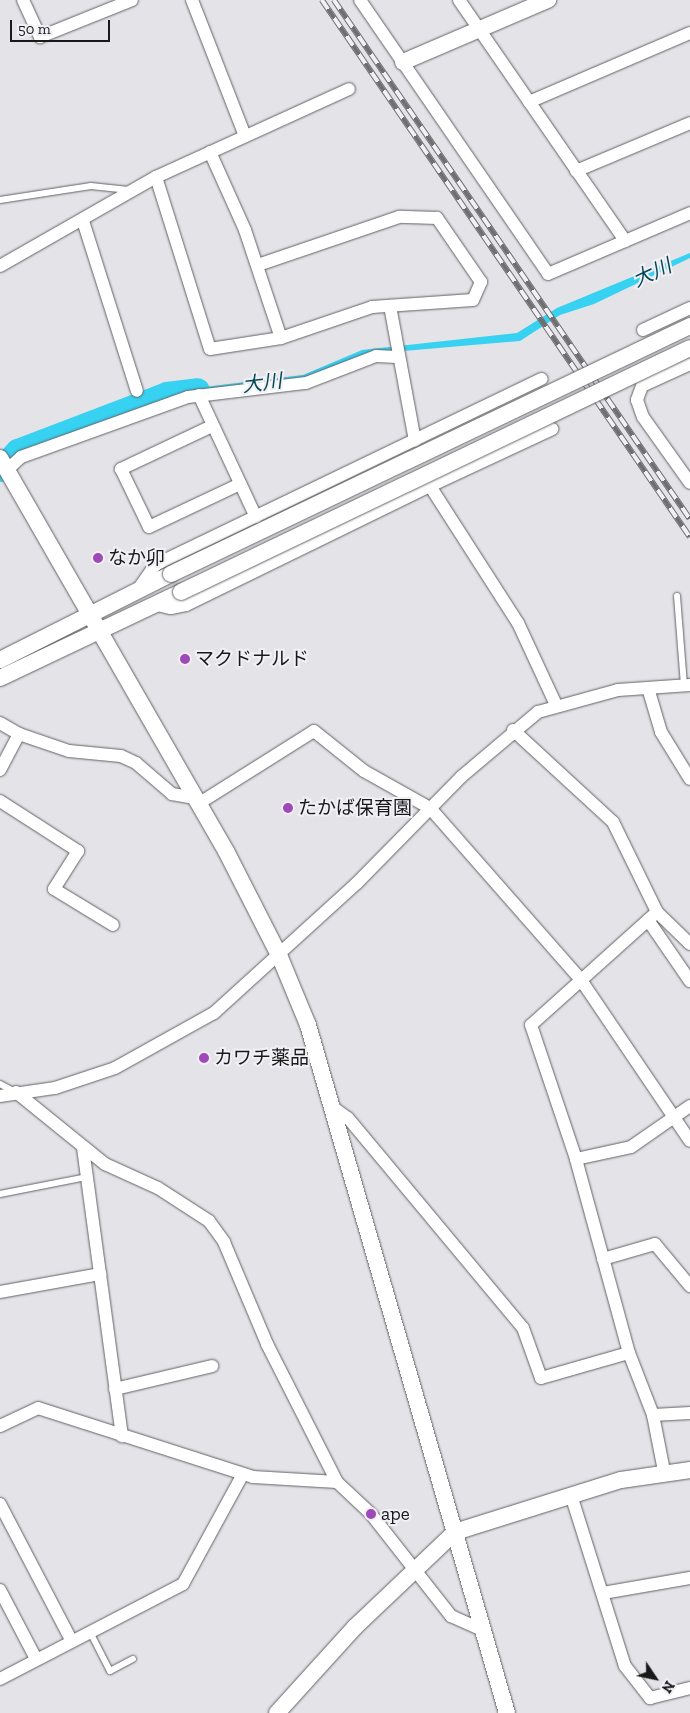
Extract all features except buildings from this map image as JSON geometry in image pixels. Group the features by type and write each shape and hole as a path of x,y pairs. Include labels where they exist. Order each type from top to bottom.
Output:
{"street":[{"path":"23,0 40,38 132,0"},
{"path":"192,0 245,136"},
{"path":"360,0 548,274 690,213"},
{"path":"459,0 625,241"},
{"path":"403,62 548,0"},
{"path":"529,102 690,33"},
{"path":"0,266 83,221 156,177 349,89"},
{"path":"576,171 690,123"},
{"path":"210,152 258,265 281,338"},
{"path":"156,177 210,350 281,338 372,307 473,300 481,282 437,218 399,217 258,265"},
{"path":"83,221 137,391"},
{"path":"390,306 396,352 415,441"},
{"path":"643,330 690,308"},
{"path":"0,660 171,574 690,326"},
{"path":"0,678 690,348"},
{"path":"396,352 376,356 299,384 199,395 21,457 2,469 90,615 197,801 279,955 308,1025 334,1108 507,1713"},
{"path":"690,364 642,386 637,400 642,417 690,483"},
{"path":"137,591 155,566 542,379"},
{"path":"199,395 256,517"},
{"path":"212,426 121,469 149,527 240,484"},
{"path":"153,604 171,608 186,605 430,486 552,429"},
{"path":"430,486 518,623 556,705"},
{"path":"0,1096 16,1092 54,1088 115,1068 214,1013 279,955 513,730 556,705 648,688 687,685"},
{"path":"648,688 661,732 690,779"},
{"path":"0,723 20,734 69,751 121,756 136,763 172,794 197,801 314,731 364,771 430,808 581,980 690,1141"},
{"path":"513,730 613,822 653,916 690,981"},
{"path":"0,770 20,734"},
{"path":"0,801 78,851 54,889 113,925"},
{"path":"653,916 690,944"},
{"path":"653,916 531,1025 576,1159 629,1354 653,1415 664,1472"},
{"path":"16,1092 83,1148 209,1221 224,1242 267,1344 337,1482 371,1514 413,1571 451,1616 483,1630"},
{"path":"576,1159 631,1147 690,1106"},
{"path":"334,1108 348,1118 523,1328 541,1378 629,1354"},
{"path":"83,1148 122,1436"},
{"path":"603,1259 655,1244 690,1286"},
{"path":"0,1292 100,1274"},
{"path":"115,1389 212,1366"},
{"path":"0,1426 38,1408 243,1474 337,1482"},
{"path":"653,1415 690,1413"},
{"path":"277,1713 413,1571 456,1532 571,1495 664,1472 690,1470"},
{"path":"0,1679 71,1640 183,1584 243,1474"},
{"path":"571,1495 625,1666 650,1698 690,1688"},
{"path":"0,1504 71,1640"},
{"path":"603,1593 690,1578"},
{"path":"0,1590 36,1659"}],"lane":[{"path":"0,200 91,186 133,190"},
{"path":"677,596 687,685"},
{"path":"0,1084 16,1092"},
{"path":"0,1194 87,1177"},
{"path":"89,1631 110,1671 133,1659"}],"water":[{"path":"690,253 690,258 594,304 560,315 520,341 369,354 305,379 166,397 165,392 303,375 362,350 517,333 557,308"}],"waterway":[{"name":"大川","path":"0,470 18,451 167,394 198,390"}],"railway":[{"path":"322,0 690,537"},
{"path":"334,0 690,519"}],"place":[{"name":"なか卯","path":"98,558"},
{"name":"マクドナルド","path":"185,659"},
{"name":"たかば保育園","path":"288,808"},
{"name":"カワチ薬品","path":"204,1058"},
{"name":"ape","path":"371,1514"}]}
